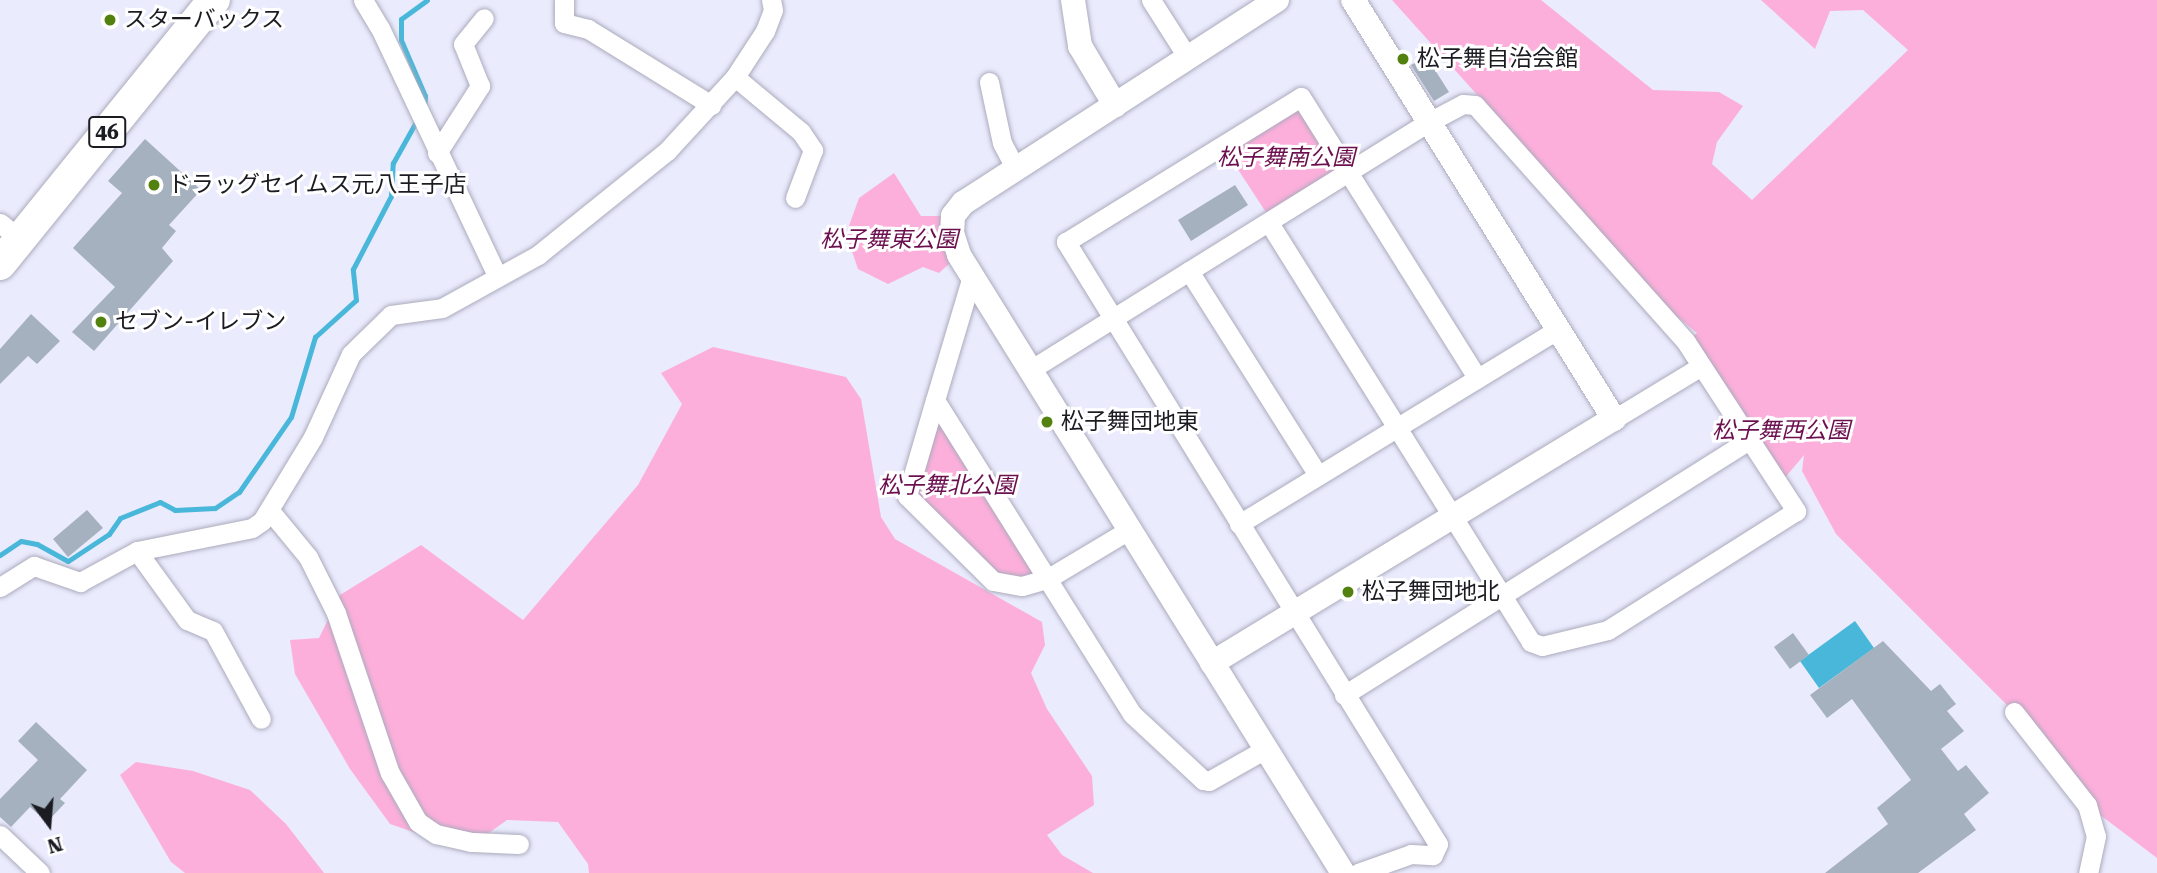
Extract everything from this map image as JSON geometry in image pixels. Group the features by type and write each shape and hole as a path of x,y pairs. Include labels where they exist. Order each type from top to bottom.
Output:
{"main road":[{"name":"46","path":"0,264 10,231 214,0"}],"street":[{"path":"363,0 497,276"},
{"path":"564,0 564,23 588,29 711,105"},
{"path":"0,587 34,566 80,582 137,551 252,528 271,512 313,438 351,354 391,316 442,308 538,255 667,151 735,77 765,31 773,10 771,0"},
{"path":"1073,0 1080,46 1115,104"},
{"path":"1151,0 1188,58"},
{"path":"1278,0 963,203 953,216 956,244 972,276 1343,873"},
{"path":"1353,0 1615,419"},
{"path":"437,153 480,86 463,44 484,18"},
{"path":"735,77 801,132 813,150 794,198"},
{"path":"989,82 1002,143 1016,169"},
{"path":"1358,873 1411,854 1433,855 1438,844 1066,242 1301,97 1477,378"},
{"path":"1030,370 1429,122 1463,104 1475,106 1686,342 1796,511 1608,630 1542,646 1531,642 1269,222"},
{"path":"1189,271 1318,475"},
{"path":"972,276 907,496 993,581 1022,586 1047,579 1129,530"},
{"path":"1239,524 1558,329"},
{"path":"1212,663 1701,366"},
{"path":"935,400 1132,714 1203,780 1209,781 1266,748"},
{"path":"1344,695 1751,439"},
{"path":"271,512 308,558 336,613 390,773 418,822 436,834 471,842 519,844"},
{"path":"137,551 187,620 213,631 261,719"},
{"path":"2014,712 2087,805 2096,836 2088,873"},
{"path":"0,835 40,873"}],"green space":[{"name":"松子舞西公園","path":"1392,0 1541,0 1653,90 1719,92 1743,106 1717,142 1712,164 1752,200 1908,50 1863,10 1830,11 1815,49 1761,0 2157,0 2157,858 2087,805 2014,712 1836,534 1802,471 1804,455 1779,485 1686,342 1697,333 1673,313"},
{"name":"松子舞南公園","path":"1301,97 1350,172 1271,220 1222,145"},
{"name":"松子舞東公園","path":"894,173 921,216 953,216 959,255 939,273 923,267 888,284 858,269 846,234 859,198"},
{"path":"713,347 846,377 861,399 881,517 895,539 1042,622 1045,645 1031,673 1047,709 1092,776 1094,805 1047,835 1062,855 1093,873 589,873 588,864 558,822 507,820 486,835 454,846 390,824 350,769 295,674 290,640 319,638 340,595 421,545 523,620 638,485 682,404 661,373"},
{"name":"松子舞北公園","path":"935,400 1047,579 993,581 907,496"},
{"path":"136,762 193,771 250,790 286,824 324,873 185,873 171,862 120,775"}],"water":[{"path":"1855,621 1874,648 1819,688 1800,661"}],"building":[{"path":"1426,56 1449,92 1434,101 1411,65"},
{"path":"145,139 201,190 169,225 176,231 162,248 173,261 94,351 72,332 115,287 73,248 122,193 108,181"},
{"path":"1235,185 1248,205 1191,241 1178,220"},
{"path":"31,314 60,341 37,364 28,356 0,384 0,349"},
{"path":"87,510 103,528 68,557 53,539"},
{"path":"1793,633 1809,655 1790,669 1774,647"},
{"path":"1883,641 1931,691 1940,684 1956,704 1947,711 1964,731 1941,749 1958,771 1966,765 1989,793 1964,814 1976,830 1918,873 1825,873 1888,824 1877,808 1911,780 1852,699 1827,718 1810,695"},
{"path":"36,722 87,770 60,799 65,803 47,822 30,807 11,827 0,817 0,799 38,760 18,741"}],"waterway":[{"path":"424,111 425,96 401,40 401,19 427,0"},
{"path":"0,555 21,541 37,544 68,561 109,534 120,518 160,502 175,510 215,508 239,492 291,417 315,337 356,300 353,269 391,196 393,163 418,118"}],"place":[{"name":"スターバックス","path":"110,20"},
{"name":"松子舞自治会館","path":"1403,59"},
{"name":"ドラッグセイムス元八王子店","path":"154,185"},
{"name":"セブン-イレブン","path":"101,322"},
{"name":"松子舞団地東","path":"1047,422"},
{"name":"松子舞団地北","path":"1348,592"}]}
